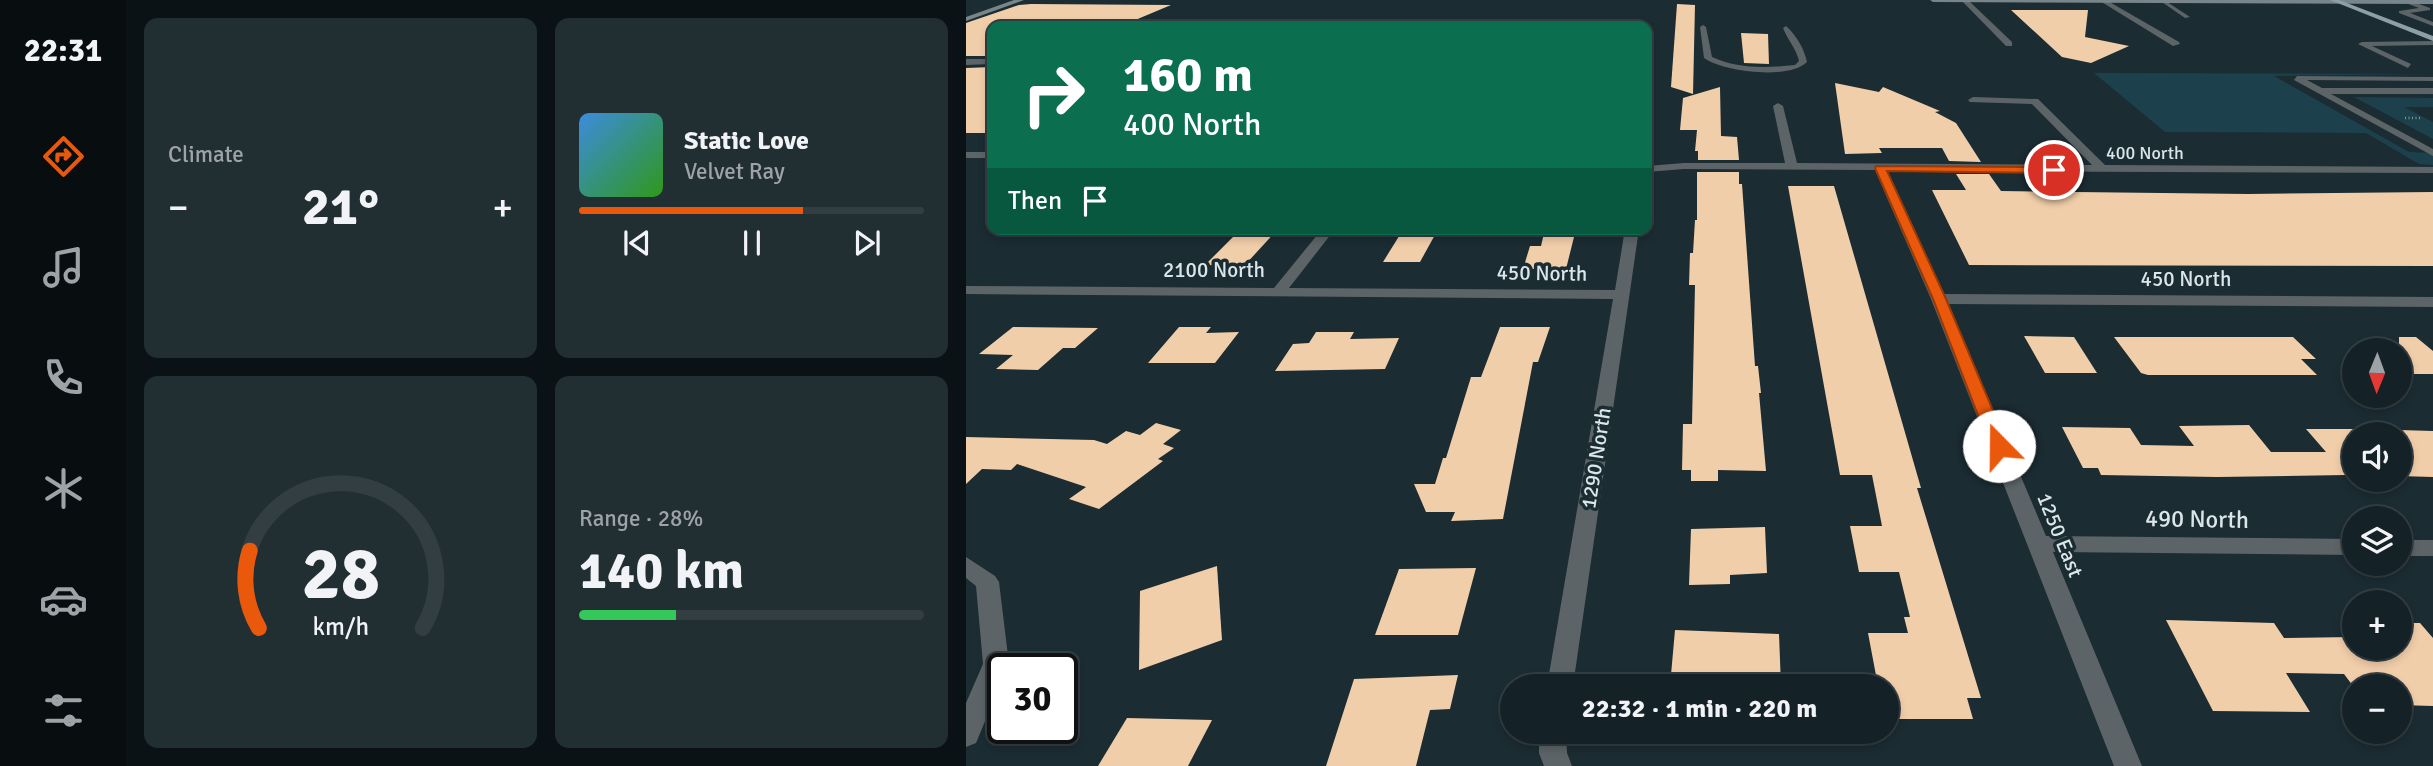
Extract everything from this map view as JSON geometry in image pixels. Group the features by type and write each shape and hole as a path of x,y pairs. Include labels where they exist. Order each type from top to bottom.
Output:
{"main road":[{"path":"2335,1 2433,41"}],"street":[{"path":"966,19 1021,0"},
{"path":"1933,0 2433,2"},
{"path":"1964,0 2009,44"},
{"path":"2102,0 2176,44"},
{"path":"966,62 987,62"},
{"path":"1973,100 2035,101 2104,170"},
{"path":"1779,106 1792,167"},
{"path":"966,155 987,155"},
{"name":"400 North","path":"1652,169 1684,166 2433,170"},
{"name":"1250 East","path":"1880,168 1940,299 2128,766"},
{"path":"1279,291 1324,235"},
{"name":"1290 North","path":"1562,674 1631,235"},
{"name":"2100 North","path":"966,290 1462,293"},
{"name":"450 North","path":"1462,293 1622,295"},
{"name":"450 North","path":"1940,299 2433,302"},
{"name":"490 North","path":"2039,544 2342,547"},
{"path":"2412,548 2433,548"},
{"path":"966,566 987,582 996,664 966,734"},
{"path":"1553,744 1558,766"}],"lane":[{"path":"2161,1 2187,17"},
{"path":"2408,2 2428,9 2401,12 2433,24"},
{"path":"1703,27 1709,58 1718,64 1732,67 1797,67 1803,62 1800,47 1792,41 1786,28"},
{"path":"2416,32 2433,32"},
{"path":"2408,66 2362,44 2433,41"},
{"path":"2430,150 2297,78 2433,79"},
{"path":"2320,91 2433,91"}],"shaded area":[{"path":"2094,73 2433,74 2274,76 2409,152 2433,153 2433,165 2419,164 2366,133 2165,132"},
{"path":"2354,97 2433,98 2433,107 2404,107 2433,122 2433,139"}],"building":[{"path":"1677,4 1695,5 1693,94 1671,87"},
{"path":"1019,5 1171,5 1133,21 987,21 987,56 966,56 966,23"},
{"path":"2011,10 2088,10 2085,37 2129,46 2091,63 2062,57"},
{"path":"1741,33 1768,34 1769,64 1744,63"},
{"path":"987,67 987,133 966,133 966,68"},
{"path":"1835,83 1879,92 1883,87 1940,111 1935,112 1956,123 1981,162 1949,161 1942,148 1879,148 1882,153 1845,154"},
{"path":"1720,87 1721,136 1737,137 1739,160 1698,160 1698,151 1695,151 1697,130 1680,130 1683,98"},
{"path":"1697,172 1739,172 1755,366 1758,366 1761,393 1766,471 1718,470 1718,481 1691,481 1691,470 1682,470 1683,424 1692,424 1695,285 1689,285 1690,253 1693,253 1697,220"},
{"path":"1956,174 1989,174 2001,191 2248,194 2433,192 2433,266 1969,265 1932,190 1966,190"},
{"path":"1788,186 1834,186 1921,488 1917,488 1981,698 1967,698 1973,719 1899,719 1899,674 1876,674 1868,633 1908,633 1904,617 1910,617 1899,572 1859,572 1850,526 1882,526 1872,475 1840,475"},
{"path":"1235,235 1272,235 1244,266 1205,265"},
{"path":"1400,235 1435,235 1420,262 1383,262"},
{"path":"1544,235 1574,235 1566,269 1523,269 1530,246 1541,246"},
{"path":"1013,327 1098,328 1075,348 1063,348 1038,370 996,369 1013,355 979,354"},
{"path":"1179,327 1211,327 1206,333 1239,332 1215,363 1148,363"},
{"path":"1500,327 1550,327 1538,362 1533,362 1503,519 1451,521 1455,512 1426,512 1414,484 1435,484 1443,458 1446,458 1471,377 1481,377"},
{"path":"1316,332 1354,332 1350,339 1399,338 1385,369 1275,371 1293,344 1309,343"},
{"path":"2024,336 2074,337 2097,373 2045,373"},
{"path":"2114,337 2293,337 2316,359 2301,359 2317,375 2148,375 2141,373"},
{"path":"2416,337 2433,351 2433,374 2412,374 2412,338 2399,338"},
{"path":"1156,423 1181,430 1163,444 1174,448 1158,459 1163,461 1099,509 1069,499 1086,487 1017,464 1011,470 982,469 966,484 966,437 1094,440 1107,444 1126,431 1140,435"},
{"path":"2249,425 2271,452 2326,452 2306,429 2342,429 2342,475 2101,475 2098,468 2083,468 2062,427 2130,428 2141,445 2194,446 2179,426"},
{"path":"2412,430 2433,431 2433,477 2412,476"},
{"path":"1765,527 1767,573 1730,575 1730,584 1689,585 1691,529"},
{"path":"1217,566 1222,640 1139,670 1140,591"},
{"path":"1476,568 1458,635 1375,635 1399,569"},
{"path":"2166,620 2274,623 2284,638 2342,637 2342,660 2412,660 2412,623 2420,623 2433,638 2433,706 2412,705 2412,674 2286,673 2310,712 2213,711"},
{"path":"1675,630 1779,634 1781,674 1671,674"},
{"path":"1458,675 1450,709 1430,710 1416,766 1326,766 1354,679"},
{"path":"1127,718 1212,720 1188,766 1098,766"}],"route":[{"path":"1999,446 1940,299 1880,168 2054,170"}]}
